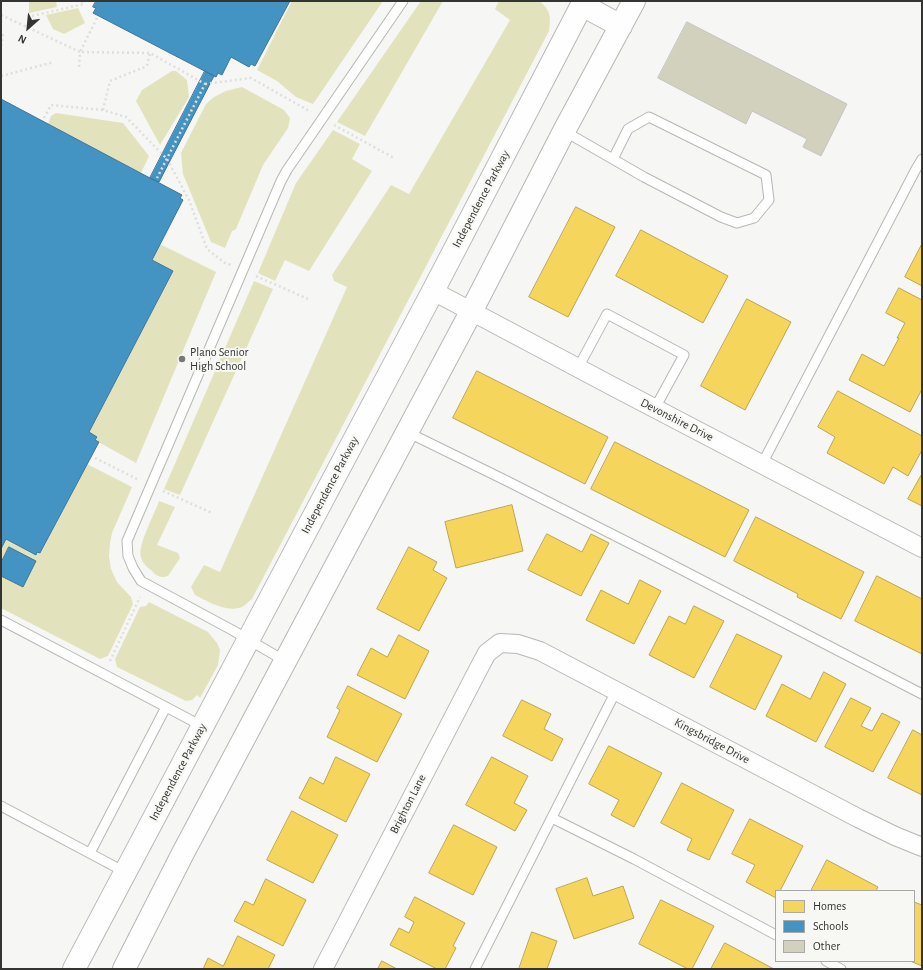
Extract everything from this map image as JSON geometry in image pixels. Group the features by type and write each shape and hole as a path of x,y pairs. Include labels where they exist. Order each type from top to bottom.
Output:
{"main road":[{"path":"124,969 183,853 471,312 564,131 634,1"},
{"path":"580,2 621,26"},
{"name":"Independence Parkway","path":"74,969 433,291 580,2"}],"street":[{"name":"Devonshire Drive","path":"433,291 922,548"},
{"name":"Kingsbridge Drive","path":"500,643 518,644 540,651 858,818 922,847"},
{"name":"Brighton Lane","path":"322,969 487,653 500,643"}],"lane":[{"path":"285,661 248,639 141,581 128,556 127,541 281,181 402,1"},
{"path":"564,131 613,159 651,180 721,217 737,223 754,218 769,200 766,175 649,117 628,129 613,159"},
{"path":"762,464 922,159"},
{"path":"578,368 607,314 684,355 655,408"},
{"path":"407,432 657,557 922,694"},
{"path":"1,620 202,726"},
{"path":"475,969 616,691"},
{"path":"90,853 166,707"},
{"path":"1,806 126,872"},
{"path":"552,818 634,859 775,934"},
{"path":"828,962 841,969"}],"path":[{"path":"32,16 84,4 82,1"},
{"path":"1,15 80,52 150,53 204,84 251,78 394,158"},
{"path":"79,69 80,52 97,18"},
{"path":"1,46 3,34"},
{"path":"103,110 110,81 147,66 150,53"},
{"path":"1,76 54,62"},
{"path":"157,178 204,84"},
{"path":"44,118 51,105 103,110 126,117 167,159 189,200 207,249 225,263 308,299"},
{"path":"103,674 147,584"}],"green space":[{"path":"29,1 56,1 57,7 29,13"},
{"path":"292,1 383,1 313,104 296,97 277,81 257,70"},
{"path":"421,1 443,1 365,136 337,122"},
{"path":"499,1 539,1 543,4 549,14 549,31 252,599 242,607 230,609 206,601 195,595 191,587 204,565 220,572 347,287 334,281 332,275 391,185 409,194 510,20 495,9"},
{"path":"78,8 85,23 64,34 53,29 46,15"},
{"path":"172,71 176,71 187,80 189,97 160,145 136,101 142,90"},
{"path":"242,87 284,110 290,118 288,128 263,165 236,229 232,231 225,248 211,242 183,174 181,153 206,104 214,97 226,91"},
{"path":"56,113 123,123 149,156 141,173 48,124 51,116"},
{"path":"333,130 360,144 352,159 372,171 309,271 285,260 275,281 258,273 296,183"},
{"path":"160,244 216,272 136,463 95,440 97,437 89,432 173,272 152,260"},
{"path":"254,281 273,289 180,495 164,489"},
{"path":"87,464 132,487 112,533 109,556 111,569 117,582 131,597 133,604 108,656 100,659 1,608 1,549 6,539 36,555 37,552 41,553"},
{"path":"159,501 175,507 157,545 178,553 180,558 168,576 163,577 156,575 145,565 140,552"},
{"path":"149,602 208,632 217,643 220,650 218,665 200,698 197,695 192,700 186,701 117,667 115,659 140,607 146,606"}],"building: Homes":[{"path":"576,207 615,227 568,317 529,297"},
{"path":"641,230 728,276 703,323 616,276"},
{"path":"922,244 922,286 905,277"},
{"path":"899,288 922,300 922,389 910,412 849,380 862,354 884,366 905,323 886,313"},
{"path":"747,299 791,322 745,410 701,386"},
{"path":"477,371 608,437 585,484 453,418"},
{"path":"838,391 922,436 922,450 908,476 893,467 884,484 827,453 835,437 818,427"},
{"path":"615,442 749,510 725,557 591,489"},
{"path":"922,474 922,506 908,499"},
{"path":"512,505 523,551 456,568 445,522"},
{"path":"756,517 864,572 841,619 797,597 798,594 734,561"},
{"path":"547,534 582,552 591,534 609,543 581,596 528,570"},
{"path":"409,547 437,562 433,570 447,578 419,631 377,609"},
{"path":"877,576 922,599 922,654 855,621"},
{"path":"640,580 661,591 634,644 586,620 601,590 628,604"},
{"path":"694,606 724,621 694,678 649,655 669,616 685,624"},
{"path":"737,634 782,656 755,710 710,687"},
{"path":"399,635 429,651 405,699 357,675 371,648 387,657"},
{"path":"824,672 846,684 816,742 766,716 782,684 810,699"},
{"path":"348,686 402,714 377,762 327,737 340,710 337,708"},
{"path":"851,698 871,708 861,726 872,731 882,713 900,722 873,772 825,747"},
{"path":"522,700 551,714 544,729 563,739 552,761 503,736"},
{"path":"913,730 922,735 922,795 888,778"},
{"path":"609,746 662,773 634,827 611,815 619,800 589,784"},
{"path":"336,757 370,774 346,822 299,798 310,777 323,784"},
{"path":"492,757 528,776 514,803 527,810 515,831 466,805"},
{"path":"682,783 734,810 709,860 687,850 692,839 661,823"},
{"path":"292,811 338,835 313,883 267,860"},
{"path":"750,819 803,846 781,890 775,890 775,897 746,882 755,865 732,854"},
{"path":"454,825 497,847 473,895 429,873"},
{"path":"827,860 878,887 876,890 812,890"},
{"path":"587,878 593,896 623,886 634,918 574,939 556,889"},
{"path":"266,879 306,900 283,946 234,921 245,901 253,905"},
{"path":"415,897 465,923 453,946 456,948 445,969 437,969 390,945 399,928 409,933 414,922 405,917"},
{"path":"661,900 714,926 692,969 688,969 639,944"},
{"path":"915,902 922,905 922,966 912,962 915,962"},
{"path":"532,932 557,941 547,969 519,969"},
{"path":"238,936 275,955 268,969 203,969 208,958 223,966"},
{"path":"725,943 774,969 711,969"},
{"path":"382,961 397,969 378,969"}],"building: Schools":[{"path":"96,1 290,1 255,66 251,64 249,67 231,57 222,75 218,73 216,77 93,13 96,8 93,7"},
{"path":"205,71 214,76 159,182 150,178"},
{"path":"1,99 182,195 180,198 183,200 152,260 173,271 89,432 97,437 95,440 99,442 40,553 37,552 36,555 6,539 1,549"},
{"path":"9,547 36,561 23,587 1,576 1,563"}],"building: Other":[{"path":"687,22 847,104 821,156 803,147 807,139 752,111 746,124 658,78"}],"place":[{"name":"Plano Senior High School","path":"182,359"}]}
